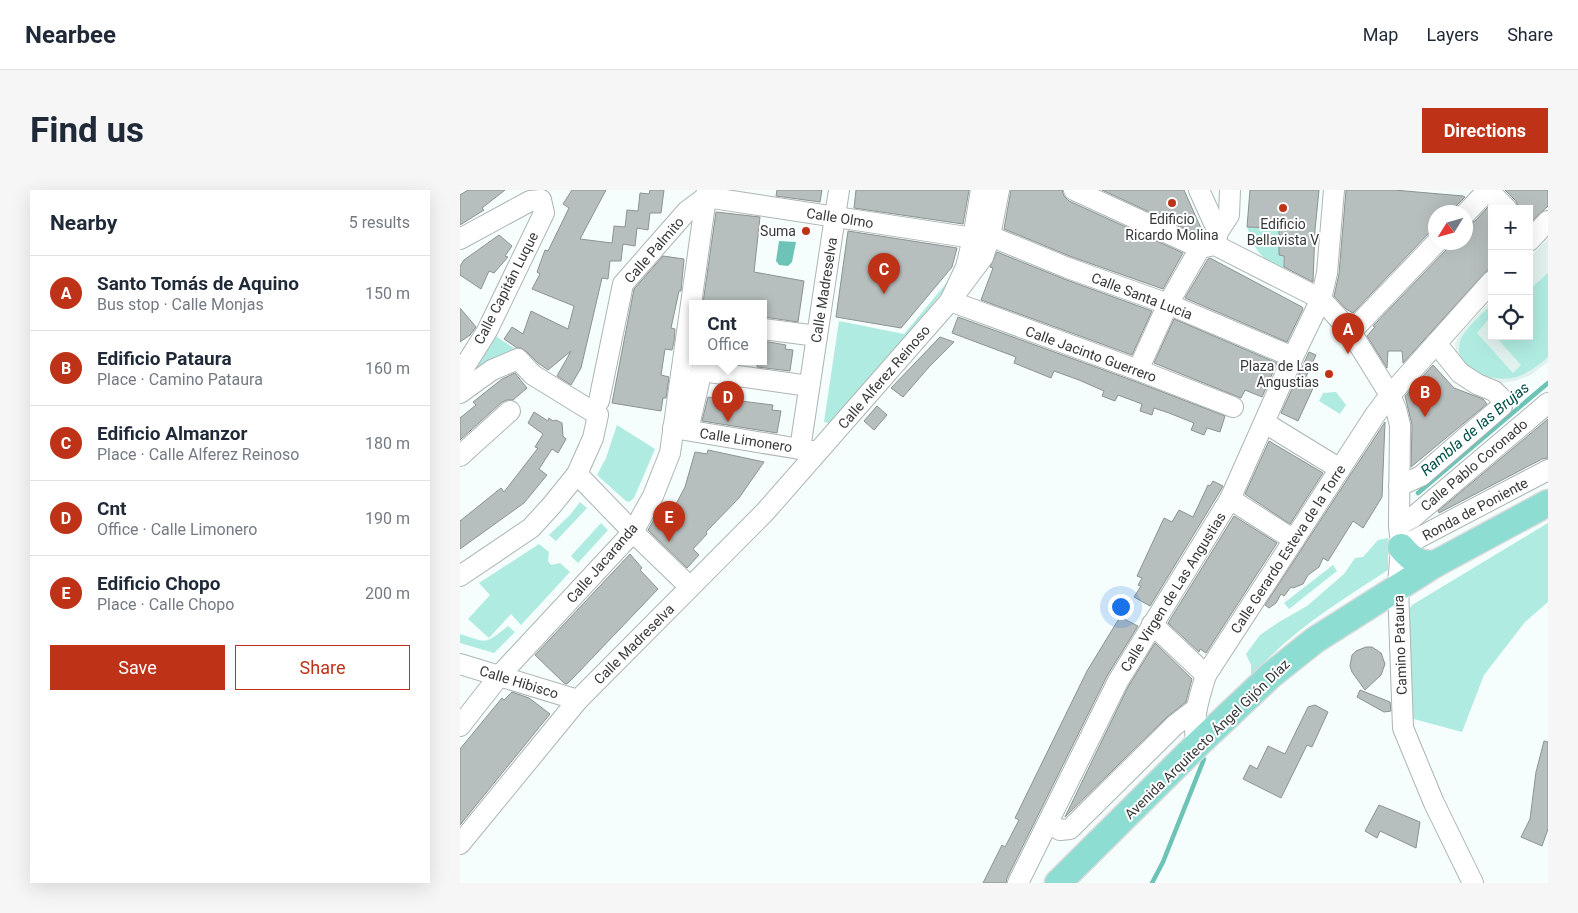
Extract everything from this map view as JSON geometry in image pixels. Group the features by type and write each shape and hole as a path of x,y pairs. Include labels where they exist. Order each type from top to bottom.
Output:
{"main road":[{"name":"Avenida Arquitecto Ángel Gijón Díaz","path":"1058,883 1197,745 1271,675 1308,645 1435,564 1548,503"},
{"path":"1400,536 1416,562 1435,564"}],"street":[{"name":"Calle Madreselva","path":"460,844 578,700 765,512 809,450 809,386 839,190"},
{"name":"Calle Alferez Reinoso","path":"809,450 950,301 983,258 981,190"},
{"name":"Calle Alferez Reinoso","path":"982,237 998,190"},
{"path":"1074,190 1211,242 1321,299"},
{"name":"Calle Virgen de Las Angustias","path":"1019,882 1118,682 1230,499 1265,423 1293,357 1321,299 1327,273 1334,190"},
{"path":"1473,206 1488,190 1503,205"},
{"path":"1138,370 1168,304 1229,215 1230,192"},
{"path":"1202,198 1214,206 1230,192"},
{"name":"Calle Olmo","path":"707,194 836,217 982,237"},
{"name":"Calle Jacaranda","path":"693,300 707,194"},
{"name":"Calle Palmito","path":"599,401 623,284 688,211 707,194"},
{"path":"460,238 530,200 545,195"},
{"name":"Calle Capitán Luque","path":"460,374 487,331 544,213 545,195"},
{"path":"1202,198 1211,242"},
{"path":"1533,234 1548,221"},
{"name":"Calle Santa Lucia","path":"982,237 1168,304 1293,357"},
{"path":"1351,332 1429,250"},
{"name":"Calle Gerardo Esteva de la Torre","path":"1197,745 1195,734 1196,709 1206,675 1375,415 1390,395 1488,285"},
{"name":"Camino Pataura","path":"1321,299 1351,332 1390,395 1400,424 1398,586 1403,728 1434,803 1473,883"},
{"name":"Calle Jacinto Guerrero","path":"950,301 1233,407"},
{"path":"767,330 817,336"},
{"name":"Calle Jacaranda","path":"681,429 689,341"},
{"path":"1399,486 1421,476 1502,406 1500,398 1494,391 1476,384 1460,372 1436,343"},
{"path":"460,393 492,370 518,359 533,375 598,415 593,438 577,474 552,506 531,528 460,576"},
{"path":"703,366 809,386"},
{"name":"Calle Jacaranda","path":"460,726 500,675 633,532 652,496 681,429 703,366"},
{"name":"Calle Pablo Coronado","path":"1400,536 1412,518 1548,403"},
{"path":"460,456 510,411"},
{"path":"1265,423 1340,469"},
{"name":"Calle Limonero","path":"681,429 809,450"},
{"name":"Ronda de Poniente","path":"1400,536 1548,470"},
{"path":"577,474 690,587"},
{"path":"1230,499 1294,540"},
{"path":"1152,624 1206,675"},
{"name":"Calle Hibisco","path":"460,664 578,700"},
{"path":"1044,832 1047,844 1056,843 1174,725 1196,709"}],"shaded area":[{"path":"1247,227 1279,228 1279,255 1283,256 1284,272 1260,254 1253,243"},
{"path":"1548,238 1548,362 1531,375 1515,381 1501,383 1484,380 1470,373 1457,355 1455,344 1459,335 1488,303 1488,340 1533,340 1533,254"},
{"path":"779,241 796,242 792,262 788,266 779,265 776,261"},
{"path":"959,268 961,270 832,424 824,422 839,321 904,334"},
{"path":"1548,273 1548,357 1532,370 1522,375 1504,379 1485,375 1468,366 1462,359 1459,351 1460,342 1469,327 1488,308 1488,320 1477,333 1513,373 1521,365 1499,340 1533,340 1533,286"},
{"path":"494,335 517,350 461,386"},
{"path":"1336,392 1346,405 1340,414 1319,401 1323,393"},
{"path":"617,425 655,449 634,498 629,502 597,475 606,458"},
{"path":"580,502 587,508 556,541 549,535 570,515"},
{"path":"601,523 608,530 578,563 571,556"},
{"path":"1548,523 1548,602 1525,622 1484,675 1462,732 1410,718 1407,612 1412,605"},
{"path":"1388,538 1388,570 1333,606 1298,632 1281,646 1251,678 1251,665 1246,654 1260,635 1307,606 1344,574 1355,558 1363,557 1378,540"},
{"path":"539,544 549,552 548,561 551,565 560,563 570,572 521,625 511,614 489,638 468,619 490,595 479,583"},
{"path":"1333,565 1337,571 1289,609 1284,603"},
{"path":"508,626 515,632 494,653 460,643 460,634 486,640 494,637"}],"building":[{"path":"468,190 505,190 482,208 484,210 460,225 460,195"},
{"path":"572,190 606,190 580,239 612,243 614,226 625,227 627,210 638,211 640,193 649,194 650,190 664,190 661,213 650,213 648,230 637,228 635,246 623,244 621,261 610,261 608,279 602,278 581,368 571,385 557,376 571,351 548,370 526,351 517,348 504,339 512,327 523,334 531,311 568,329 574,306 532,289 540,274 537,272 545,250 548,251 569,208 563,204"},
{"path":"777,190 822,190 820,202 776,196"},
{"path":"856,190 969,190 963,224 854,208"},
{"path":"1011,190 1062,190 1064,196 1069,201 1183,253 1163,289 1072,257 1004,229"},
{"name":"Edificio Ricardo Molina","path":"1102,190 1184,190 1204,235 1201,236"},
{"name":"Edificio Bellavista V","path":"1250,190 1319,190 1313,282 1284,267 1284,256 1279,255 1279,228 1247,227"},
{"path":"1346,190 1394,190 1465,197 1457,205 1428,205 1428,234 1353,313 1346,309 1334,296 1339,274"},
{"path":"1505,190 1548,190 1548,206 1533,220 1533,205 1518,205"},
{"path":"1488,207 1488,269 1403,363 1402,351 1388,351 1387,368 1367,336 1375,327 1373,326 1446,250 1473,250 1473,222"},
{"path":"716,212 760,217 754,272 804,281 798,322 767,317 767,300 703,300"},
{"path":"848,231 957,248 952,267 901,328 836,317"},
{"path":"499,235 512,246 505,256 508,257 494,273 489,271 481,289 460,275 460,266 464,260"},
{"path":"997,252 1152,311 1132,355 981,300 993,268 990,267"},
{"path":"663,256 684,259 681,291 679,291 671,328 675,329 674,342 672,350 665,349 661,375 669,377 666,398 663,398 661,411 612,403 634,289"},
{"path":"1210,258 1302,307 1303,309 1287,342 1185,298"},
{"path":"460,308 476,327 470,335 460,342"},
{"path":"958,317 1225,416 1220,432 1207,428 1204,435 1191,430 1194,423 1169,413 1154,408 1152,415 1140,411 1142,404 1118,395 1115,401 1102,396 1104,391 1079,380 1054,371 1051,378 1014,363 1016,357 952,333"},
{"path":"1174,319 1277,363 1262,397 1245,390 1241,398 1154,363"},
{"path":"940,337 954,342 903,397 891,388"},
{"path":"767,342 786,345 785,349 793,350 790,371 757,367 757,365 767,365"},
{"path":"1309,352 1316,355 1304,381 1314,386 1298,421 1281,413"},
{"path":"1433,365 1454,388 1483,399 1487,404 1411,467 1412,425 1405,396"},
{"path":"515,373 527,388 513,400 502,402 460,440 460,418 476,405 473,402 502,379"},
{"path":"708,397 773,405 772,410 781,411 777,433 702,421"},
{"path":"877,406 887,415 874,430 864,421"},
{"path":"534,412 548,421 549,418 562,423 563,436 566,439 558,453 552,449 539,469 547,475 524,503 460,549 460,521 501,488 504,492 538,448 535,447 543,434 528,423"},
{"path":"1548,419 1548,458 1542,459 1439,513 1438,511"},
{"path":"1385,422 1382,497 1363,528 1353,521 1328,561 1323,558 1319,567 1308,575 1303,584 1291,587 1284,596 1281,594 1276,603 1269,608 1265,605"},
{"path":"1269,441 1323,473 1290,524 1245,494"},
{"path":"708,450 764,462 739,498 706,532 707,534 693,549 699,555 687,568 648,530 657,514 662,519 671,503 676,504 685,487 695,452 707,454"},
{"path":"1213,481 1223,486 1150,606 1134,597 1141,586 1138,585 1142,578 1137,576 1164,518 1172,522 1179,510 1193,517 1208,485 1210,486"},
{"path":"1234,516 1277,543 1206,653 1200,649 1199,652 1168,623"},
{"path":"630,554 642,568 640,570 658,589 567,684 564,683 535,655"},
{"path":"1120,617 1138,626 1107,676 1006,883 983,883 1002,845 1005,847 1019,820 1015,818 1087,671"},
{"path":"1155,643 1192,679 1186,702 1167,717 1065,817 1128,687"},
{"path":"1366,647 1372,647 1381,653 1385,664 1381,675 1365,690 1350,666 1352,655"},
{"path":"1360,690 1390,702 1391,711 1384,712 1357,697"},
{"path":"512,692 529,698 550,714 460,825 460,749 502,698 504,700"},
{"path":"1315,705 1328,712 1312,747 1307,745 1281,798 1243,779 1250,765 1257,769 1268,746 1285,754 1308,707"},
{"path":"1544,741 1548,742 1548,829 1542,846 1521,837 1530,819 1536,772"},
{"path":"1379,805 1420,822 1416,848 1380,831 1377,838 1365,831"}],"waterway":[{"name":"Rambla de las Brujas","path":"1418,493 1548,383"},
{"name":"Rambla de las Brujas","path":"1152,883 1163,862 1204,759"}],"place":[{"name":"Edificio Ricardo Molina","path":"1172,203"},
{"name":"Edificio Bellavista V","path":"1283,208"},
{"name":"Suma","path":"806,231"},
{"name":"Edificio Almanzor","path":"884,294"},
{"name":"Santo Tomás de Aquino","path":"1348,354"},
{"name":"Plaza de Las Angustias","path":"1329,374"},
{"name":"Edificio Pataura","path":"1425,417"},
{"name":"Cnt","path":"728,422"},
{"name":"Edificio Chopo","path":"669,542"}]}
